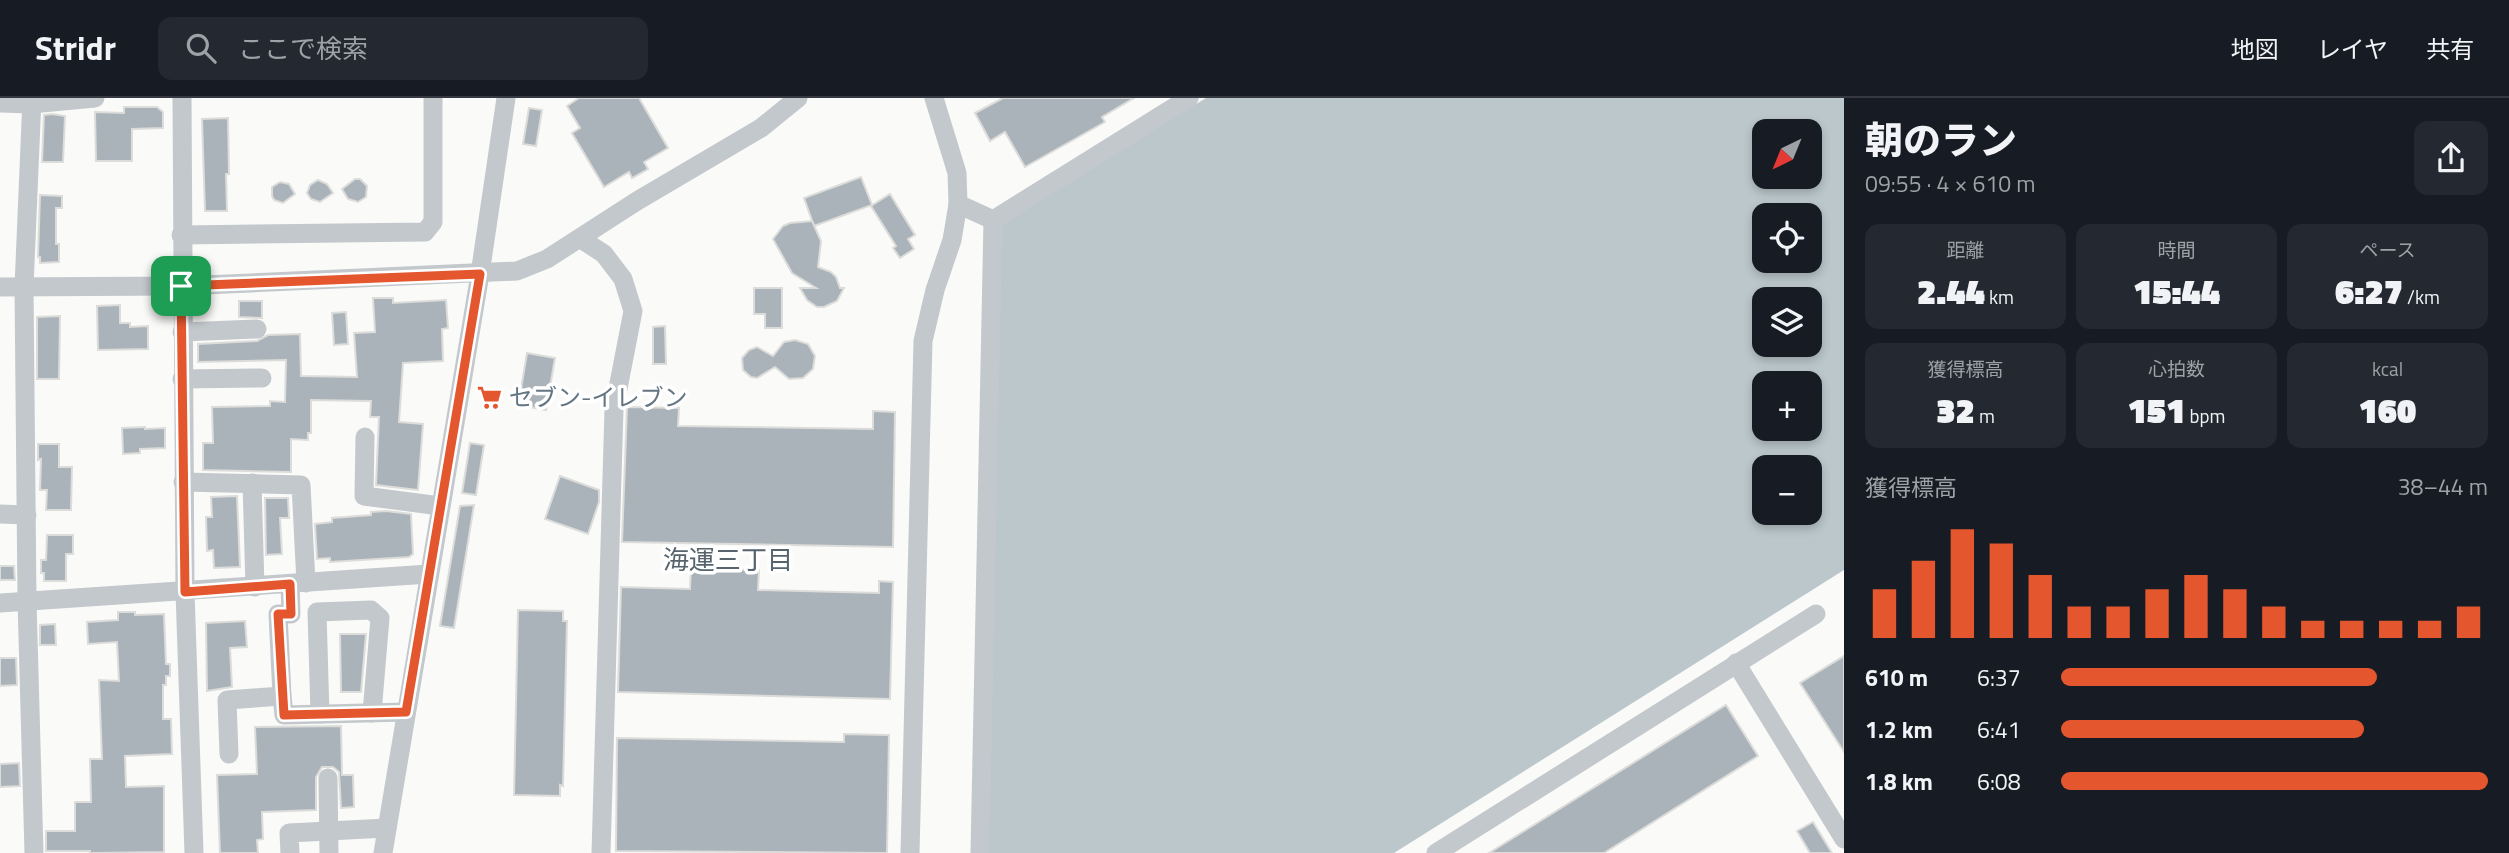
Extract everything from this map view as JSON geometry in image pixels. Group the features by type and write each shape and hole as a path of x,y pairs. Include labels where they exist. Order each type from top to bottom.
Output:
{"street":[{"path":"0,103 95,98"},
{"path":"181,98 183,482 194,853"},
{"path":"181,235 425,232 433,222 433,98"},
{"path":"383,853 480,274 506,98"},
{"path":"0,287 181,286 517,271 547,259 637,201 761,128 797,98"},
{"path":"909,853 923,341 935,290 952,240 958,204 957,173 934,98"},
{"path":"993,220 1189,98"},
{"path":"31,101 24,286 27,601 34,853"},
{"path":"958,204 993,220"},
{"path":"980,853 993,220"},
{"path":"581,239 604,254 623,278 633,310 614,409 601,853"},
{"path":"182,332 257,328"},
{"path":"182,379 262,378"},
{"path":"365,437 364,496 440,506"},
{"path":"183,482 301,485 298,584 291,614 278,614 284,715 406,712"},
{"path":"252,484 256,587"},
{"path":"0,514 27,515"},
{"path":"0,603 429,575"},
{"path":"347,580 347,611"},
{"path":"320,714 317,612 371,610 380,618 372,713"},
{"path":"1436,853 1816,614"},
{"path":"1736,663 1844,839"},
{"path":"229,754 226,700 282,696"},
{"path":"328,778 329,853"},
{"path":"290,853 289,833 387,828"}],"shaded area":[{"path":"1206,98 1844,98 1844,570 1394,853 988,853 1001,224"}],"building":[{"path":"579,98 639,98 668,148 644,162 648,169 632,178 629,172 604,187 572,133 580,128 567,106"},
{"path":"1003,98 1134,98 1102,117 1105,122 1025,167 1005,132 990,141 975,113"},
{"path":"124,107 157,107 163,112 163,128 132,129 132,161 96,161 95,112 124,113"},
{"path":"529,108 542,110 536,146 523,144"},
{"path":"44,115 65,116 63,162 42,162"},
{"path":"228,118 227,211 205,211 202,119"},
{"path":"861,177 872,205 814,226 804,198"},
{"path":"355,179 360,179 367,186 366,197 358,202 348,199 342,189"},
{"path":"318,180 327,184 333,193 320,202 311,199 307,193 310,185"},
{"path":"280,182 289,184 295,194 283,203 274,200 272,196 272,187"},
{"path":"890,194 915,235 908,239 914,249 900,258 893,248 896,246 871,206"},
{"path":"40,195 62,196 62,208 56,208 59,262 40,263 38,257"},
{"path":"812,221 821,241 818,267 831,272 840,288 844,288 837,301 824,307 817,307 807,300 800,288 816,288 792,273 773,239 783,226"},
{"path":"754,288 782,288 782,328 765,328 765,314 754,314"},
{"path":"373,298 393,298 393,303 446,300 448,328 442,329 443,361 403,363 399,422 423,424 418,490 376,485 379,417 370,417 371,401 311,400 311,433 308,433 308,440 291,439 291,472 203,470 203,443 213,443 212,407 270,406 270,401 285,402 286,360 198,362 198,344 257,341 268,335 300,334 301,376 357,377 354,333 375,332"},
{"path":"239,301 262,301 262,318 239,317"},
{"path":"120,305 120,323 130,323 130,327 148,326 148,349 98,350 97,306"},
{"path":"346,312 348,344 334,345 332,313"},
{"path":"60,316 59,379 37,379 37,317"},
{"path":"665,326 666,364 653,364 653,327"},
{"path":"795,340 808,344 815,356 813,369 803,378 789,379 775,367 757,378 751,377 743,370 742,358 749,350 757,347 773,356 784,342"},
{"path":"527,353 555,358 546,410 523,406 526,390 521,389"},
{"path":"627,407 679,408 678,426 873,429 873,411 895,412 893,547 622,542"},
{"path":"122,428 165,428 165,448 140,449 140,453 123,454"},
{"path":"470,443 484,445 476,495 462,493"},
{"path":"38,444 59,444 59,467 72,467 71,510 46,510 47,490 40,490 41,459 38,460"},
{"path":"560,476 599,490 599,502 588,534 545,519"},
{"path":"237,496 240,567 214,568 213,550 207,551 206,517 212,517 211,497"},
{"path":"265,498 288,498 289,518 280,518 282,554 266,555"},
{"path":"474,505 454,628 440,626 460,506"},
{"path":"386,511 411,514 413,554 409,557 330,562 330,558 317,559 315,524 332,522 332,518"},
{"path":"47,535 73,535 73,554 66,554 66,581 44,581 41,560 46,560"},
{"path":"0,566 14,566 15,580 0,580"},
{"path":"691,568 759,570 758,590 879,593 879,581 893,582 890,699 618,692 621,587 690,589"},
{"path":"518,610 563,611 563,621 567,621 563,786 560,785 560,796 514,795"},
{"path":"118,612 135,612 135,615 164,614 166,664 170,664 170,676 166,676 166,685 163,685 163,719 171,719 172,754 125,756 126,787 164,786 164,852 46,851 46,831 75,831 75,802 91,802 90,759 102,759 99,680 119,681 117,642 88,644 87,622 118,620"},
{"path":"245,621 247,647 230,648 232,687 207,691 206,623"},
{"path":"55,624 56,645 40,645 40,625"},
{"path":"340,634 366,634 361,692 341,692"},
{"path":"1844,656 1844,752 1800,683"},
{"path":"0,658 16,658 17,685 0,686"},
{"path":"1726,705 1758,756 1604,853 1489,853"},
{"path":"341,726 342,775 353,775 354,807 341,808 339,772 333,767 322,767 316,777 316,810 262,812 263,839 257,840 258,853 220,853 217,775 257,774 255,727"},
{"path":"844,734 889,735 887,853 616,851 617,738 844,742"},
{"path":"19,763 20,786 0,787 0,764"},
{"path":"1813,822 1832,853 1810,853 1797,831"}],"place":[{"name":"セブン-イレブン","path":"489,397"}],"district":[{"name":"海運三丁目","path":"728,559"}],"route":[{"path":"480,274 406,712 284,715 278,614 291,614 290,584 185,592 181,286 480,274"}]}
